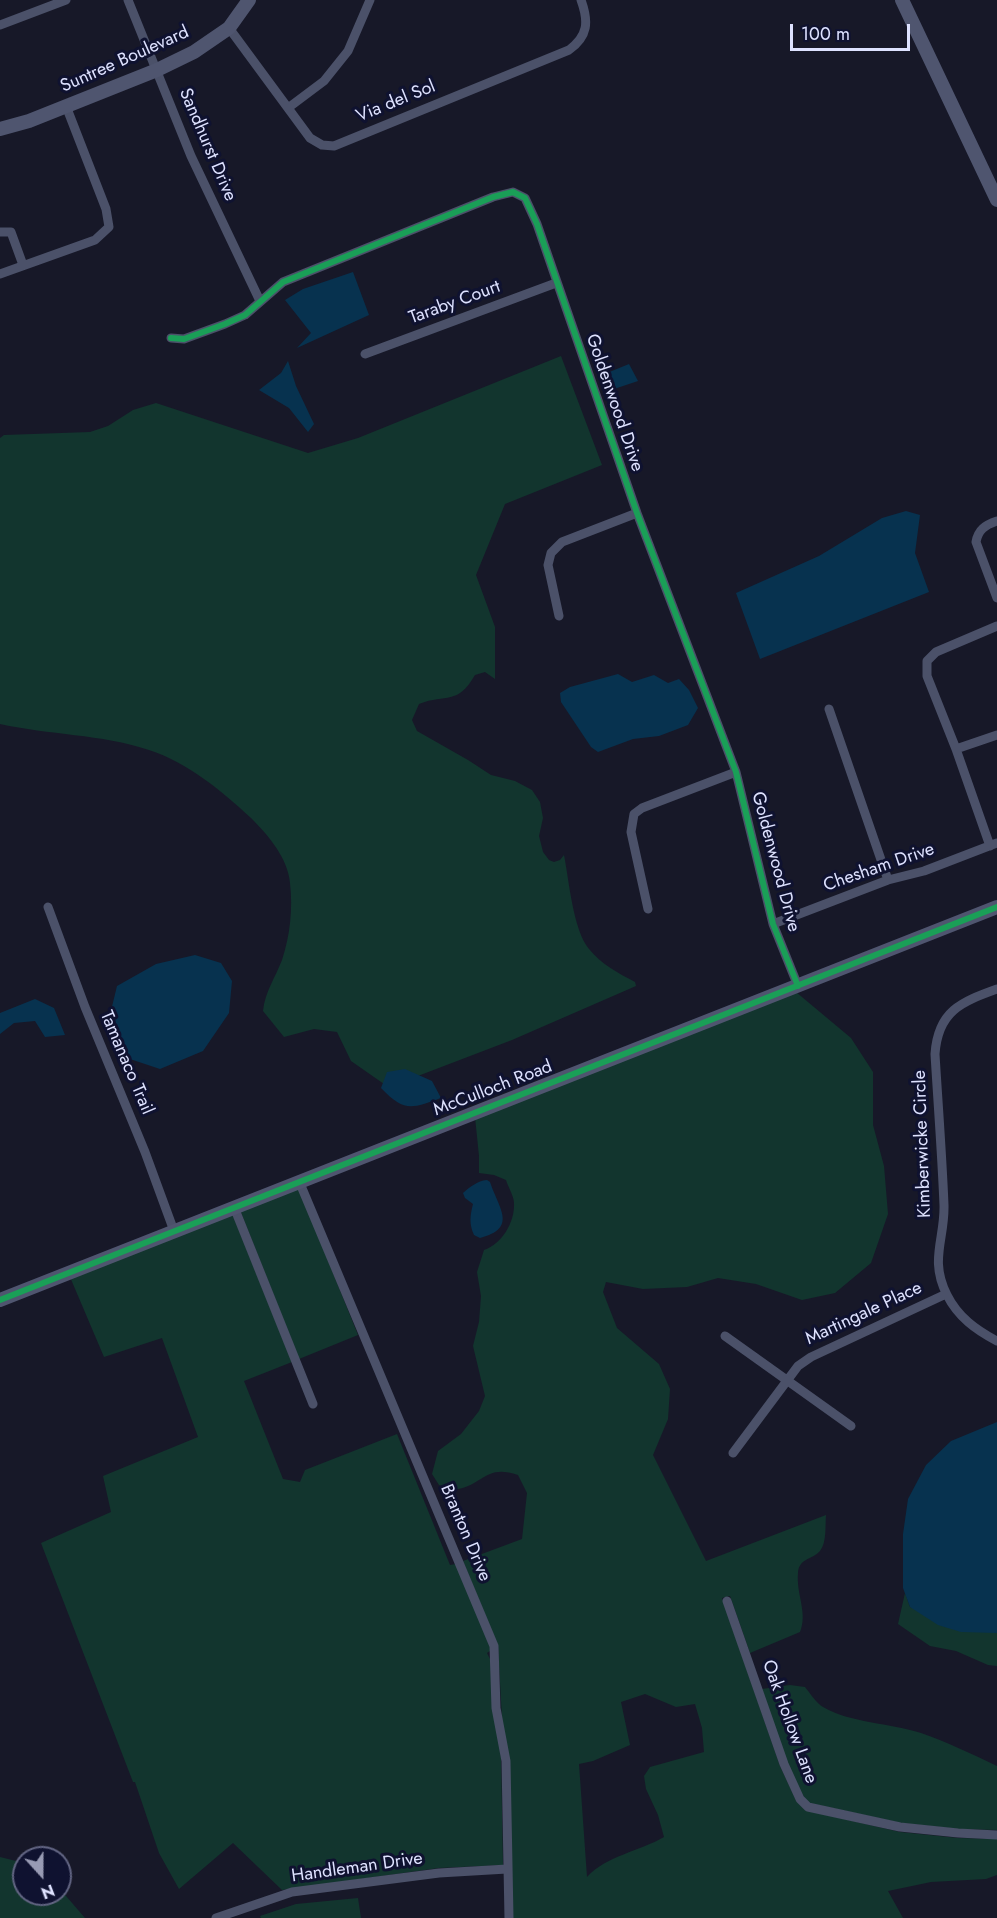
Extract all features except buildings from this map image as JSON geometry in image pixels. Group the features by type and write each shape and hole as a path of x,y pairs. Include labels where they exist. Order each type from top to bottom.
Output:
{"street":[{"path":"0,25 66,0"},
{"name":"Sandhurst Drive","path":"128,0 191,156 260,302"},
{"name":"Suntree Boulevard","path":"0,129 29,121 157,70 194,52 229,28 249,0"},
{"path":"288,108 324,81 348,51 370,0"},
{"name":"Via del Sol","path":"229,28 310,138 321,145 334,146 569,50 581,41 586,24 582,0"},
{"path":"902,0 997,200"},
{"path":"1,270 23,265 95,240 109,227 106,209 66,106"},
{"name":"Goldenwood Drive","path":"171,338 184,339 225,324 245,315 283,282 493,197 513,192 525,198 537,224 637,513 736,772 772,924 798,986"},
{"path":"0,232 11,232 23,265"},
{"name":"Taraby Court","path":"365,354 556,283"},
{"path":"559,616 548,565 551,553 562,542 637,513"},
{"path":"997,520 978,532 976,542 997,598"},
{"path":"993,845 927,676 927,661 936,652 997,626"},
{"path":"829,709 888,880"},
{"path":"956,749 997,735"},
{"path":"648,909 631,832 634,814 642,808 736,772"},
{"name":"Chesham Drive","path":"772,924 888,880 924,871 993,845"},
{"name":"Tamanaco Trail","path":"48,907 85,1007 145,1152 174,1232"},
{"name":"McCulloch Road","path":"0,1300 997,907"},
{"name":"Kimberwicke Circle","path":"997,989 970,999 957,1007 946,1017 936,1037 944,1208 938,1266 946,1294 959,1314 969,1324 997,1341"},
{"name":"Branton Drive","path":"299,1181 494,1646 496,1708 506,1761 509,1918"},
{"path":"234,1207 313,1404"},
{"name":"Martingale Place","path":"733,1453 785,1380 810,1357 946,1294"},
{"path":"724,1336 851,1426"},
{"name":"Oak Hollow Lane","path":"728,1601 784,1764 800,1798 808,1807 900,1827 958,1833 997,1834"},
{"name":"Handleman Drive","path":"216,1918 292,1892 439,1873 507,1869"}],"green space":[{"path":"561,356 602,465 505,504 476,575 495,627 495,679 485,672 475,675 469,685 457,695 419,704 412,720 417,731 491,775 515,781 532,790 540,802 543,818 539,836 543,852 549,860 554,862 560,860 564,855 575,918 584,941 599,959 616,972 635,982 636,986 512,1040 410,1079 384,1084 351,1061 337,1032 314,1029 284,1037 263,1011 287,942 291,893 288,874 281,856 270,839 251,818 203,778 163,755 112,741 0,724 0,438 4,435 90,432 108,426 133,410 156,403 308,453 358,438"},
{"path":"796,992 851,1038 873,1072 873,1125 884,1166 888,1214 871,1263 835,1293 802,1300 756,1284 718,1278 687,1287 643,1289 606,1282 603,1292 617,1328 659,1364 670,1389 668,1419 653,1455 706,1561 826,1515 825,1539 820,1551 803,1562 799,1568 798,1581 803,1618 800,1632 750,1653 730,1596 722,1598 780,1766 796,1800 805,1810 900,1832 958,1838 997,1839 997,1875 986,1879 931,1882 888,1891 903,1918 513,1918 498,1646 463,1561 522,1539 527,1493 518,1475 507,1472 492,1473 467,1487 456,1489 439,1485 432,1474 438,1451 461,1434 479,1411 485,1396 473,1346 479,1322 481,1296 477,1272 484,1250 502,1238 510,1225 514,1210 513,1197 506,1180 494,1175 479,1173 475,1117","holes":["645,1694 676,1707 695,1704 702,1728 704,1752 650,1767 644,1776 646,1789 658,1815 664,1837 613,1859 587,1877 579,1764 593,1761 630,1745 621,1702"]},
{"path":"298,1186 358,1335 299,1359 240,1210"},
{"path":"232,1213 292,1362 244,1381 283,1479 300,1482 305,1470 397,1434 450,1565 456,1564 490,1646 490,1651 487,1653 491,1661 501,1757 503,1865 439,1868 282,1890 233,1843 179,1889 159,1853 135,1782 133,1782 41,1543 111,1512 103,1476 198,1437 162,1338 104,1357 70,1277"},
{"path":"905,1593 910,1607 997,1633 997,1666 988,1665 956,1651 930,1646 898,1624"},
{"path":"790,1685 805,1687 820,1705 834,1712 858,1720 921,1733 997,1766 997,1830 958,1829 901,1823 809,1803 787,1765 762,1689"},
{"path":"0,1857 12,1860 12,1906 72,1906 72,1903 85,1918 0,1918"},
{"path":"358,1898 361,1918 261,1918 260,1916 296,1904"}],"water":[{"path":"353,272 369,315 297,348 311,333 285,300 303,289"},
{"path":"288,361 296,386 314,424 308,432 289,408 259,390 281,373"},
{"path":"629,364 638,381 614,389 607,373"},
{"path":"906,511 920,515 915,553 929,592 760,659 736,593 819,556 882,518"},
{"path":"618,674 632,682 654,675 668,683 679,679 689,690 698,708 688,725 659,736 633,739 598,752 591,747 561,702 560,693 570,687"},
{"path":"195,955 221,963 232,981 229,1013 203,1051 160,1069 121,1056 108,1023 117,986 156,964"},
{"path":"35,999 54,1008 65,1035 45,1037 35,1021 14,1023 0,1034 0,1013"},
{"path":"405,1069 432,1081 441,1098 408,1106 402,1105 389,1096 381,1088 387,1072"},
{"path":"487,1180 490,1182 503,1216 499,1229 480,1238 474,1235 471,1227 473,1204 465,1198 463,1193 477,1183"},
{"path":"997,1422 997,1633 961,1632 938,1625 910,1607 903,1588 903,1534 908,1499 926,1465 951,1441"}],"cycle path":[{"path":"171,338 184,339 225,324 245,315 283,282 493,197 513,192 525,198 537,224 637,513 736,772 773,924 798,986"},
{"path":"0,1300 997,907"}]}
